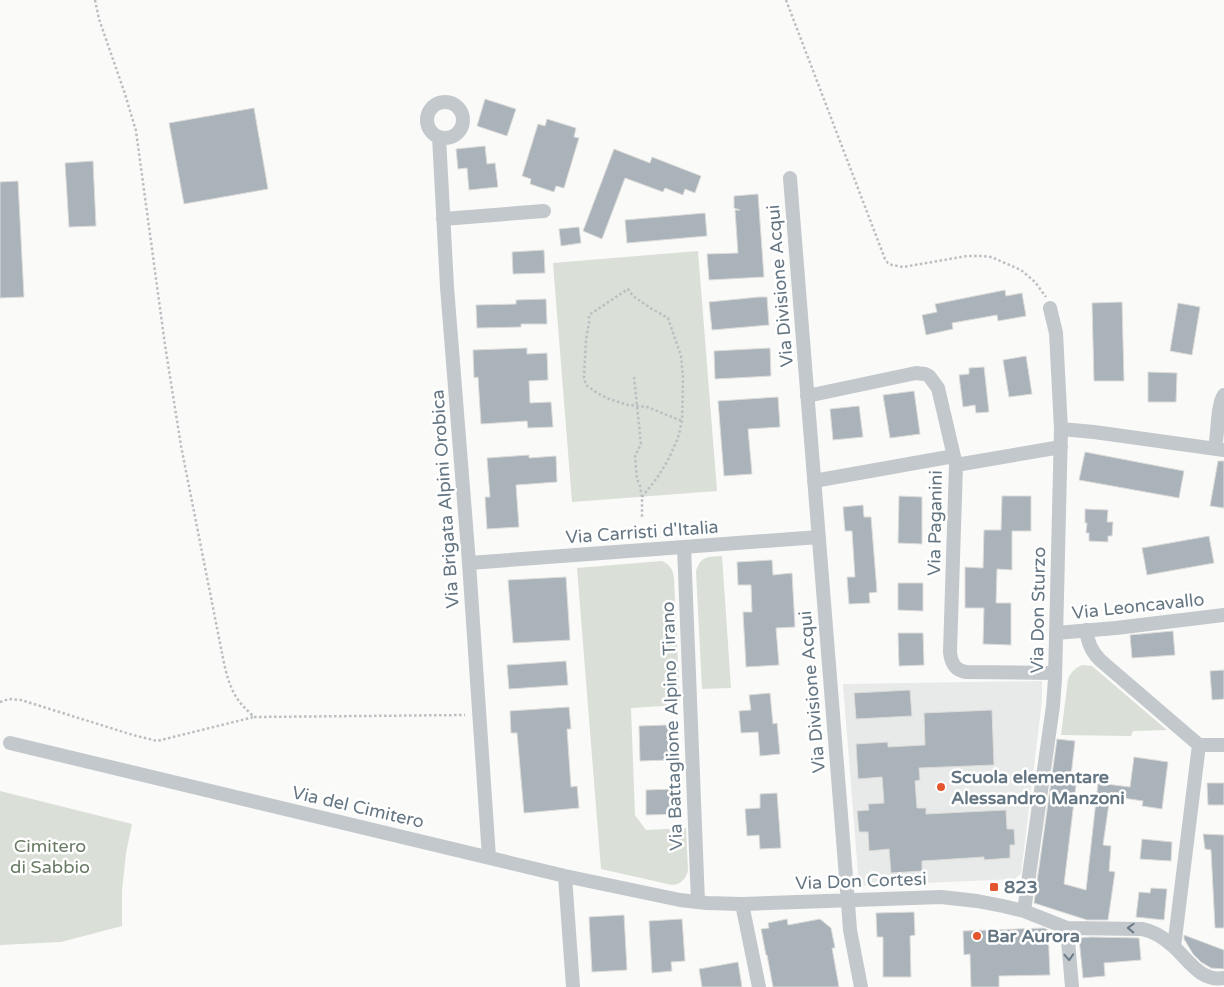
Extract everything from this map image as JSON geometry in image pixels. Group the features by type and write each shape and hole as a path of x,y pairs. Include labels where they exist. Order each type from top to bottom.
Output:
{"street":[{"name":"Via Brigata Alpini Orobica","path":"439,137 443,219 489,858"},
{"name":"Via Divisione Acqui","path":"790,178 850,930 861,987"},
{"path":"443,219 544,211"},
{"name":"Via Don Sturzo","path":"1024,911 1053,706 1055,672 1061,429 1056,333 1050,308"},
{"name":"Via Paganini","path":"807,396 911,374 925,374 933,379 939,391 955,460 950,652 952,662 958,670 966,672 1055,672"},
{"path":"1061,429 1220,449 1220,405 1224,395"},
{"path":"814,481 1061,446"},
{"name":"Via Carristi d'Italia","path":"469,563 819,538"},
{"name":"Via Battaglione Alpino Tirano","path":"684,547 698,902"},
{"name":"Via Leoncavallo","path":"1056,633 1224,615"},
{"path":"1086,630 1089,645 1100,660 1199,745 1224,745"},
{"name":"Via del Cimitero","path":"10,743 565,876 698,902"},
{"path":"1174,947 1199,745"},
{"path":"565,876 573,987"},
{"name":"Via Don Cortesi","path":"698,902 742,904 940,897 986,902 1024,911 1067,928"},
{"path":"742,904 759,987"},
{"path":"1072,987 1067,928 1149,930 1174,947 1195,969 1220,981"}],"path":[{"path":"94,0 136,131 165,345 181,446 228,681 234,695 242,706 254,716"},
{"path":"786,0 885,260 892,265 903,267 967,256 991,257 1017,268 1029,276 1042,290 1050,308"},
{"path":"642,497 668,460 678,438 682,421 683,378 681,356 668,318 652,310 633,296 628,289 589,315 584,382 589,388 620,404 647,406 682,421"},
{"path":"634,377 641,444 635,456 637,479 642,497 642,517"},
{"path":"0,702 9,699 21,700 157,741 254,716 479,715"}],"shaded area":[{"name":"Scuola elementare Alessandro Manzoni","path":"1042,681 1042,701 1021,874 1014,879 859,886 843,684"}],"green space":[{"path":"698,251 717,491 572,502 553,263"},
{"path":"722,556 731,688 702,689 696,571 703,559"},
{"path":"662,561 671,568 674,578 680,705 631,708 635,815 646,830 686,828 688,871 682,881 672,885 601,869 577,568"},
{"path":"1082,665 1092,666 1167,730 1133,731 1131,736 1061,735 1068,679 1077,667"},
{"name":"Cimitero di Sabbio","path":"0,791 132,824 126,853 122,891 122,926 61,942 0,945"}],"building":[{"path":"485,99 516,109 507,136 477,126"},
{"path":"254,108 268,189 184,204 169,123"},
{"path":"547,119 576,128 574,137 579,138 564,188 556,186 554,192 530,184 531,179 522,176 538,124 545,126"},
{"path":"485,146 487,164 495,163 498,187 469,190 467,168 458,169 456,149"},
{"path":"614,149 650,163 652,157 701,176 695,193 685,189 683,195 665,188 663,192 625,178 602,239 583,231"},
{"path":"93,161 96,226 69,227 65,163"},
{"path":"18,181 24,297 0,298 0,182"},
{"path":"758,194 764,277 709,280 707,254 738,253 735,210 740,210 734,208 734,196"},
{"path":"705,213 707,236 627,243 625,220"},
{"path":"579,227 581,243 561,246 559,229"},
{"path":"544,250 545,273 513,274 512,252"},
{"path":"1005,290 1006,296 1022,293 1026,316 998,321 997,315 952,323 953,329 926,335 922,315 937,312 935,304"},
{"path":"767,297 769,325 712,330 709,302"},
{"path":"546,299 547,324 521,324 521,327 477,328 476,305 516,304 516,300"},
{"path":"1122,302 1124,381 1094,381 1092,303"},
{"path":"1178,303 1200,307 1192,355 1170,351"},
{"path":"527,348 527,354 547,353 548,380 529,381 530,403 551,402 553,427 528,428 527,421 481,424 478,377 474,378 473,350"},
{"path":"770,348 771,376 715,379 714,351"},
{"path":"1026,356 1032,394 1009,397 1003,360"},
{"path":"984,367 989,412 976,413 975,405 963,407 959,375 969,374 969,368"},
{"path":"1148,372 1177,373 1176,402 1148,402"},
{"path":"914,391 920,434 890,438 883,395"},
{"path":"778,397 780,427 748,429 752,474 724,476 718,401"},
{"path":"859,406 863,437 833,440 830,409"},
{"path":"1085,452 1184,471 1179,498 1079,480"},
{"path":"529,455 529,458 556,456 557,482 516,485 519,527 487,529 485,497 490,497 487,458"},
{"path":"1218,461 1224,461 1224,508 1210,506"},
{"path":"899,496 922,497 922,544 898,543"},
{"path":"1002,496 1031,496 1031,531 1012,531 1012,570 997,569 996,603 1011,603 1011,645 983,644 984,608 965,608 965,567 983,568 984,530 1001,530"},
{"path":"863,505 864,517 871,517 877,592 869,593 870,603 849,604 847,577 855,577 852,531 845,531 843,507"},
{"path":"1085,509 1108,510 1107,522 1113,522 1112,536 1108,536 1108,542 1089,541 1089,533 1086,533"},
{"path":"1209,536 1214,563 1147,575 1142,548"},
{"path":"772,560 773,575 792,573 795,627 776,628 779,665 746,667 743,612 752,612 751,585 738,585 737,562"},
{"path":"566,577 570,640 513,643 508,580"},
{"path":"898,583 923,583 923,611 898,610"},
{"path":"1173,631 1175,655 1132,658 1130,635"},
{"path":"898,633 923,633 924,665 899,666"},
{"path":"566,661 568,685 509,689 507,665"},
{"path":"1224,670 1224,699 1212,700 1210,671"},
{"path":"910,690 912,716 856,719 854,693"},
{"path":"770,693 773,724 777,723 780,754 760,756 758,732 741,733 739,711 751,710 749,695"},
{"path":"569,707 571,729 567,729 571,787 577,786 579,808 524,813 517,733 511,733 510,711"},
{"path":"992,710 994,765 919,768 920,780 915,781 917,808 926,808 926,814 1006,810 1007,829 1014,829 1015,845 1010,845 1010,858 984,860 984,857 922,861 922,871 891,873 889,849 869,851 868,832 859,832 857,811 869,810 868,804 884,803 882,777 858,779 856,744 888,742 888,747 925,745 924,713"},
{"path":"668,725 669,760 640,761 639,726"},
{"path":"1057,739 1075,741 1071,776 1077,777 1064,884 1086,890 1098,783 1130,787 1134,757 1168,762 1162,809 1142,806 1143,801 1110,796 1103,845 1111,846 1109,871 1115,872 1108,920 1087,920 1034,903"},
{"path":"1207,783 1224,783 1224,805 1208,805"},
{"path":"677,789 678,814 646,815 646,790"},
{"path":"777,793 781,848 760,849 759,835 747,836 745,809 760,808 760,794"},
{"path":"1203,834 1224,835 1224,928 1215,928 1211,850 1205,849"},
{"path":"1142,839 1172,842 1171,861 1140,859"},
{"path":"1151,888 1167,889 1164,920 1136,917 1139,892 1150,893"},
{"path":"914,912 915,935 910,936 911,977 883,977 883,937 877,937 876,913"},
{"path":"624,915 627,970 592,972 589,917"},
{"path":"682,919 685,961 671,962 672,971 652,973 649,921"},
{"path":"787,919 788,925 820,919 831,928 835,948 832,948 839,987 773,987 761,929 769,928 768,923"},
{"path":"1044,928 1048,930 1050,975 999,976 999,987 971,987 970,954 964,955 963,931"},
{"path":"1184,935 1224,950 1224,969 1211,968 1201,962 1193,954 1184,939"},
{"path":"1079,938 1139,938 1141,960 1104,963 1105,976 1083,978"},
{"path":"738,962 742,987 702,987 699,969"}],"place":[{"name":"Scuola elementare Alessandro Manzoni","path":"941,787"},
{"name":"823","path":"994,887"},
{"name":"Bar Aurora","path":"977,936"}]}
